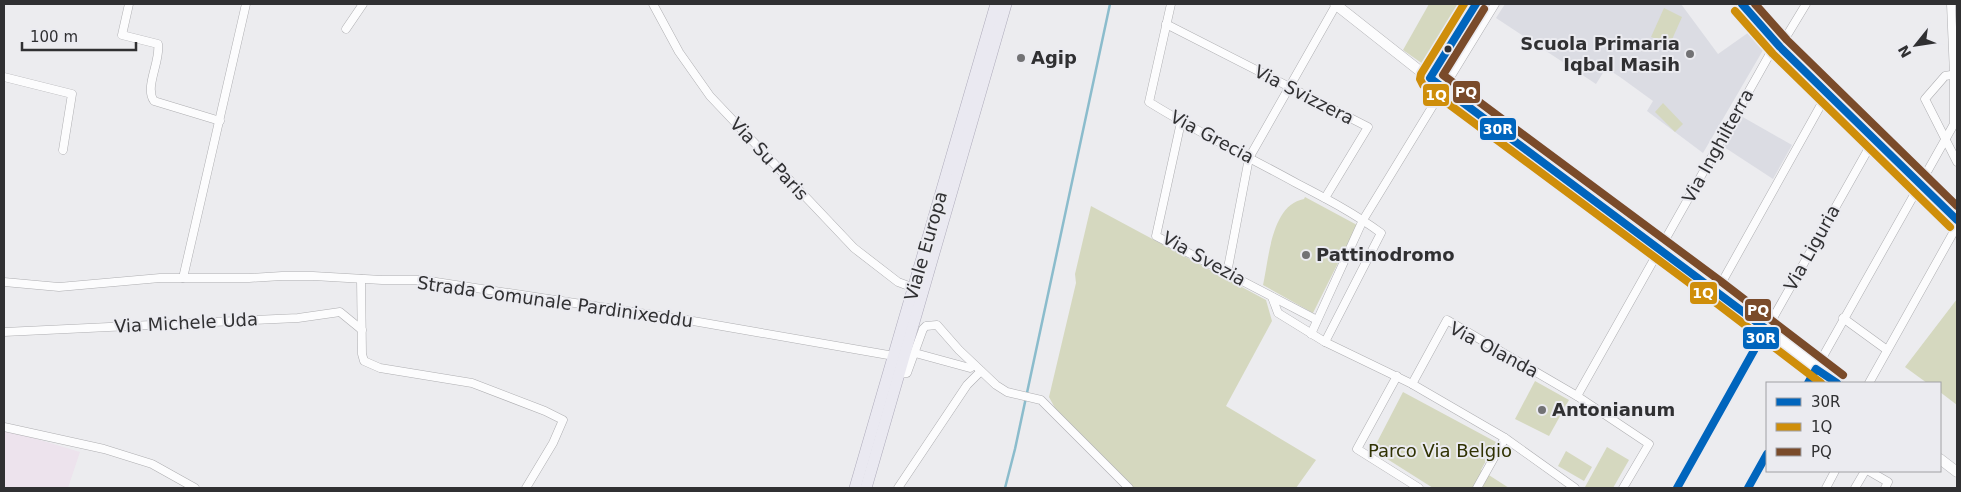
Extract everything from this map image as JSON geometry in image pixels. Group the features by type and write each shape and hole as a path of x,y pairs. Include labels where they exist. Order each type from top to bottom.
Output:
{"main road":[{"name":"Viale Europa","path":"855,488 996,4"},
{"name":"Viale Europa","path":"866,488 1006,4"}],"street":[{"path":"129,4 122,35 158,44 150,96 154,101 220,121"},
{"path":"183,278 246,4"},
{"path":"346,29 363,4"},
{"name":"Via Su Paris","path":"653,4 679,52 710,96 854,248 898,282 914,288"},
{"name":"Via Grecia","path":"1171,4 1149,102 1181,122 1325,198 1381,233 1326,342"},
{"path":"1227,273 1249,158 1335,4 1444,90 1717,291 1816,369 1836,382"},
{"path":"1430,78 1476,4"},
{"path":"1311,334 1363,220 1495,4"},
{"path":"1742,4 1778,45 1957,220"},
{"name":"Via Inghilterra","path":"1660,250 1778,45 1806,4"},
{"path":"1809,382 1954,124 1956,74 1951,4"},
{"name":"Via Svizzera","path":"1166,24 1368,127 1325,198"},
{"path":"1956,74 1945,76 1925,99 1957,162"},
{"path":"4,77 72,94 62,150"},
{"path":"1717,291 1827,94"},
{"name":"Via Svezia","path":"1181,122 1156,236 1317,320"},
{"name":"Via Liguria","path":"1677,488 1874,139"},
{"path":"1870,382 1957,226"},
{"path":"1577,396 1660,250"},
{"name":"Strada Comunale Pardinixeddu","path":"4,282 59,287 183,278 313,276 433,282 693,321 894,356"},
{"path":"361,279 362,354 364,361 380,368 472,383 545,411 563,420 553,443 526,488"},
{"path":"1272,297 1278,314 1326,342 1412,384 1505,438 1575,488"},
{"name":"Via Michele Uda","path":"4,332 298,318 340,312 362,330"},
{"path":"1843,318 1887,350"},
{"name":"Via Olanda","path":"1412,384 1447,320 1577,396 1650,444 1623,488"},
{"path":"900,374 907,373 923,329 926,326 937,325 974,365 1006,392 1041,400 1129,488"},
{"path":"915,353 970,368 974,365"},
{"path":"898,488 967,386 981,371"},
{"path":"1397,376 1357,449 1419,488"},
{"path":"4,427 104,449 152,464 195,488"},
{"path":"1477,488 1505,438"},
{"path":"1748,488 1766,456"},
{"path":"1941,460 1957,472"},
{"path":"1826,488 1834,472"},
{"path":"1855,488 1864,472"},
{"path":"1871,472 1888,482 1885,488"}],"shaded area":[{"path":"1505,4 1681,4 1718,54 1752,30 1766,45 1703,153 1647,111 1653,101 1620,77 1606,68 1596,84 1496,18"},
{"path":"1741,116 1792,145 1773,179 1724,147"},
{"path":"4,429 80,452 68,488 4,488"}],"green space":[{"path":"1429,4 1469,4 1430,69 1403,50"},
{"path":"1664,8 1682,17 1670,44 1651,37"},
{"path":"1663,103 1683,124 1675,132 1655,112"},
{"name":"Pattinodromo","path":"1305,197 1357,225 1313,313 1263,285 1273,234 1278,222 1293,203"},
{"path":"1091,206 1266,300 1272,321 1226,406 1316,460 1296,488 1131,488 1056,410 1049,397 1076,283 1075,274"},
{"path":"1957,299 1957,405 1941,393 1941,382 1926,382 1905,367"},
{"name":"Antonianum","path":"1535,381 1569,400 1549,436 1515,419"},
{"name":"Parco Via Belgio","path":"1403,392 1496,442 1481,470 1509,488 1433,488 1373,450"},
{"path":"1607,447 1629,460 1613,488 1585,487"},
{"path":"1566,451 1592,467 1584,481 1558,466"}],"waterway":[{"path":"1005,488 1015,449 1110,4"}],"transit line":[{"name":"1Q","path":"1464,4 1421,74 1420,79 1423,85 1820,382"},
{"name":"30R","path":"1476,4 1430,78 1766,329 1677,488"},
{"name":"30R","path":"1742,4 1780,47 1957,220"},
{"name":"PQ","path":"1755,4 1787,40 1957,206"},
{"name":"PQ","path":"1484,9 1443,75 1723,283 1843,375"},
{"name":"1Q","path":"1735,11 1773,54 1950,227"},
{"name":"30R","path":"1809,382 1816,369 1836,382"},
{"name":"30R","path":"1748,488 1766,456"}],"place":[{"name":"Scuola Primaria Iqbal Masih","path":"1690,54"},
{"name":"Agip","path":"1021,58"},
{"name":"Pattinodromo","path":"1306,255"},
{"name":"Antonianum","path":"1542,410"}]}
